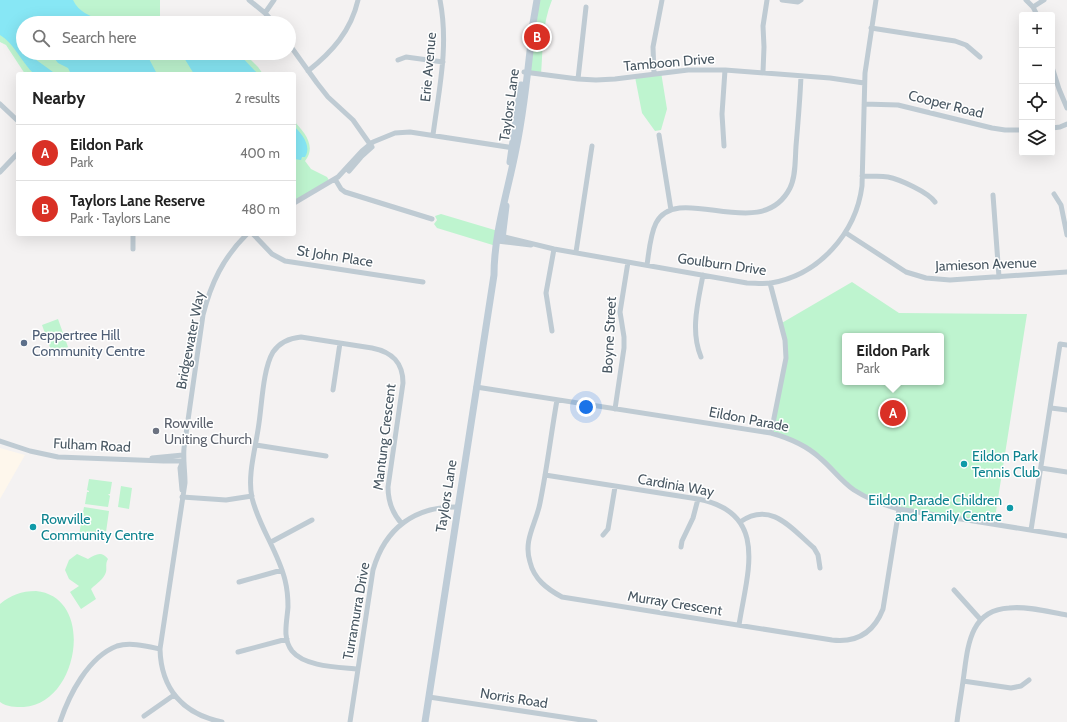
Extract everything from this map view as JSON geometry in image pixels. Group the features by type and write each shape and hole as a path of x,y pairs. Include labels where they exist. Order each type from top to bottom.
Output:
{"main road":[{"name":"Taylors Lane","path":"425,722 476,387 494,275 498,260 499,239 505,217 506,192 537,0"}],"street":[{"path":"249,0 268,16"},
{"path":"265,13 274,0"},
{"path":"308,71 331,51 344,35 358,0"},
{"name":"Erie Avenue","path":"433,135 443,62 445,35 440,0"},
{"path":"654,74 653,47 662,0"},
{"path":"763,72 764,47 762,26 767,0"},
{"path":"782,0 798,2 801,0"},
{"name":"Goulburn Drive","path":"499,239 526,242 554,249 747,282 770,283 795,276 808,269 827,255 846,233 858,207 862,176 864,83 876,0"},
{"path":"1026,0 1036,12"},
{"path":"1033,7 1044,0"},
{"path":"578,79 586,7"},
{"path":"871,28 955,41 966,46 980,57"},
{"path":"296,54 326,94 353,120 371,146"},
{"path":"398,60 406,57 443,62"},
{"name":"Tamboon Drive","path":"526,72 578,79 615,79 688,70 726,70 763,72 864,83"},
{"path":"724,146 722,114 726,70"},
{"path":"647,265 653,229 656,222 665,213 671,210 694,209 755,214 769,209 780,202 785,196 793,180 801,76"},
{"path":"1055,76 1067,108"},
{"path":"0,104 16,119"},
{"name":"Cooper Road","path":"864,104 898,105 992,128 1011,131 1019,130"},
{"path":"1055,128 1067,124"},
{"path":"296,202 335,181 357,155 380,138 395,133 419,133 514,148"},
{"path":"659,135 671,210"},
{"path":"576,252 592,146"},
{"path":"0,172 16,154"},
{"path":"862,176 890,178 930,196 935,202"},
{"path":"335,181 344,192 432,219"},
{"path":"1054,194 1061,205 1067,235"},
{"path":"993,195 999,276"},
{"name":"Jamieson Avenue","path":"846,233 900,268 916,275 942,280 1067,272"},
{"path":"133,236 133,249"},
{"name":"Bridgewater Way","path":"222,722 198,715 182,704 174,695 167,684 162,671 160,649 183,495 180,468 183,458 203,315 216,276 236,244 245,236"},
{"name":"St John Place","path":"255,236 272,254 285,261 423,282"},
{"path":"552,331 546,293 554,249"},
{"name":"Boyne Street","path":"615,409 624,348 624,337 620,312 628,262"},
{"path":"701,357 697,348 696,309 703,275"},
{"path":"770,283 785,340 786,358 771,433"},
{"name":"Mantung Crescent","path":"286,639 287,600 285,581 271,542 259,519 252,496 252,476 267,368 278,345 295,338 340,343 381,350 394,358 402,369 403,383 388,487 390,504 396,518 402,524"},
{"path":"333,390 340,343"},
{"path":"1031,530 1060,344 1067,345"},
{"name":"Eildon Parade","path":"476,387 771,433 793,440 806,447 821,458 842,480 858,492 880,504 899,509 1067,536"},
{"name":"Murray Crescent","path":"557,400 539,510 529,534 528,548 530,562 536,576 553,592 569,599 840,641 855,638 866,633 876,624 883,609 899,509"},
{"path":"1050,408 1067,410"},
{"name":"Fulham Road","path":"0,441 30,451 75,459 138,459 164,461 183,458"},
{"path":"256,445 326,456"},
{"path":"1041,468 1067,472"},
{"name":"Cardinia Way","path":"545,475 698,499 718,504 730,512 740,522 746,534 749,552 739,625"},
{"path":"603,535 608,529 615,487"},
{"path":"183,495 226,500 252,496"},
{"path":"681,547 682,541 693,518 698,499"},
{"name":"Turramurra Drive","path":"350,722 376,559 385,542 409,518 441,507 458,507"},
{"path":"740,522 754,514 768,514 777,518 816,550 820,568"},
{"path":"271,542 312,520"},
{"path":"239,582 282,570"},
{"path":"954,590 981,620"},
{"path":"957,722 970,638 981,620 993,612 1010,608 1067,615"},
{"path":"238,652 286,639 292,652 306,662 358,669"},
{"path":"60,722 68,699 81,679 98,658 117,646 126,645 160,649"},
{"path":"963,681 1011,688 1021,686 1029,680"},
{"path":"144,716 174,695"},
{"name":"Norris Road","path":"429,697 595,722"}],"shaded area":[{"path":"0,448 25,455 0,499"}],"green space":[{"path":"0,0 160,0 160,16 16,16 16,60 251,60 262,72 24,72 6,45 0,42"},
{"path":"537,0 552,0 546,18 541,75 528,73"},
{"path":"661,72 667,109 661,130 655,131 642,113 635,77"},
{"path":"296,123 308,140 310,150 305,161 311,169 327,177 330,182 296,202"},
{"path":"441,214 498,231 496,246 437,228 434,224 437,220 435,216"},
{"path":"852,282 899,313 1027,314 994,524 899,509 858,492 814,452 771,433 786,358 780,324"},
{"path":"58,319 68,347 52,353 42,325"},
{"path":"89,479 112,482 110,494 108,494 110,496 108,507 85,504 87,492 89,492 87,490"},
{"path":"121,486 132,488 129,509 118,507"},
{"path":"84,507 109,511 105,539 79,535"},
{"path":"77,554 88,559 101,554 106,556 108,559 105,575 91,589 96,599 81,609 70,592 79,586 69,579 65,570 69,560"},
{"path":"36,591 55,598 67,611 73,630 73,650 68,671 58,688 43,701 24,707 8,706 0,702 0,604 16,594"}],"water":[{"path":"0,0 73,0 78,8 92,16 16,16 16,51 10,43 0,35"},
{"path":"22,60 36,60 53,72 32,72"},
{"path":"56,60 150,60 156,72 70,72 68,68 58,63"},
{"path":"185,60 245,60 256,72 193,72"},
{"path":"296,128 303,136 307,144 307,153 301,160 296,159"}],"place":[{"name":"Taylors Lane Reserve","path":"537,37"},
{"name":"Peppertree Hill Community Centre","path":"24,343"},
{"name":"Eildon Park","path":"893,413"},
{"name":"Rowville Uniting Church","path":"156,431"},
{"name":"Eildon Park Tennis Club","path":"964,464"},
{"name":"Eildon Parade Children and Family Centre","path":"1010,508"},
{"name":"Rowville Community Centre","path":"33,527"}]}
